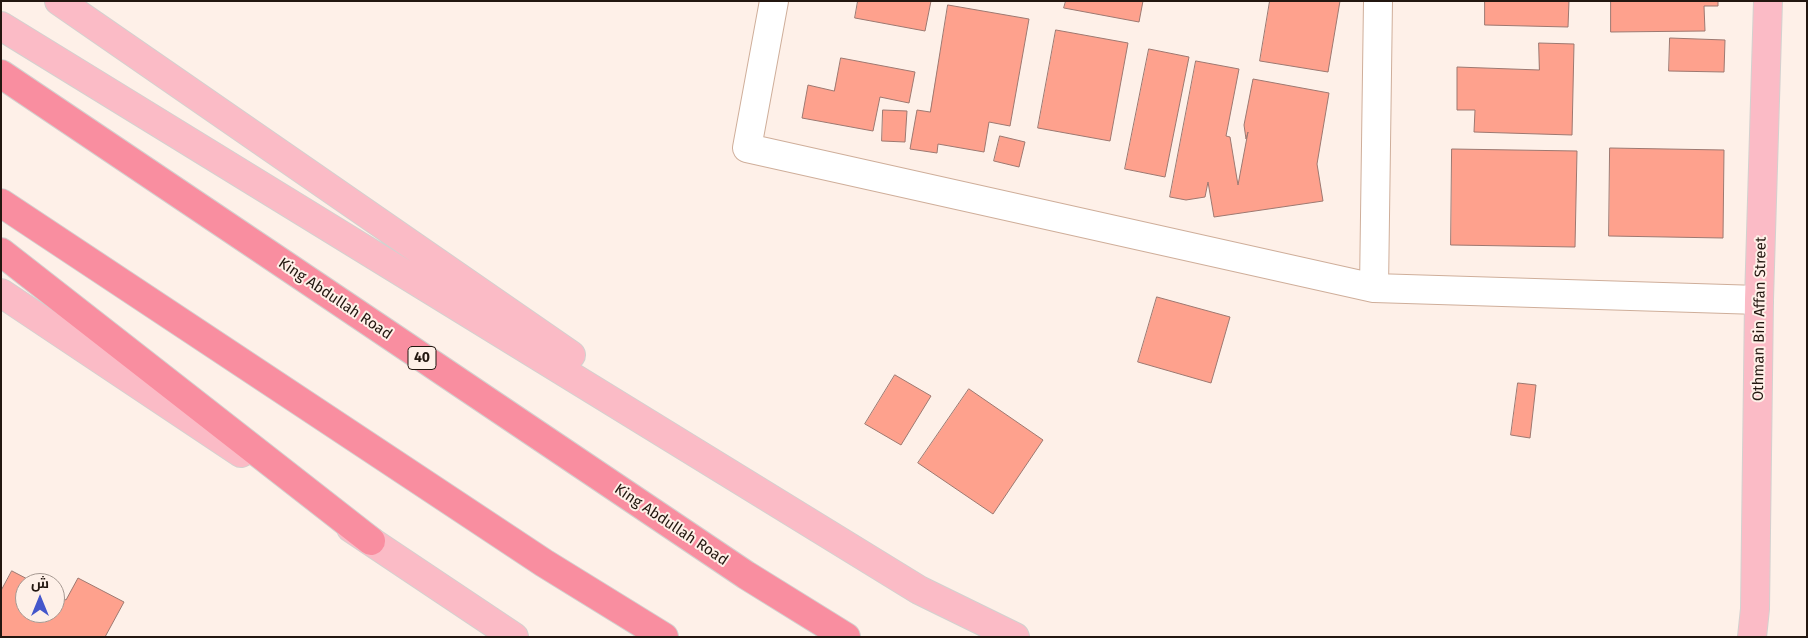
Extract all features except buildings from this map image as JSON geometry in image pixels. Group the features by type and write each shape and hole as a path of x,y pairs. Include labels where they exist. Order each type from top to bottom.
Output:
{"highway":[{"name":"King Abdullah Road","path":"1,74 746,575 846,637"},
{"path":"1,203 544,563 664,637"},
{"path":"1,252 371,541"}],"main road":[{"path":"60,1 828,534"},
{"name":"Othman Bin Affan Street","path":"1752,637 1755,609 1759,300 1768,1"},
{"path":"1,26 919,590 1015,637"},
{"path":"1,293 514,637"}],"street":[{"path":"774,1 746,148 1374,288 1759,300"},
{"path":"1374,288 1378,1"}]}
